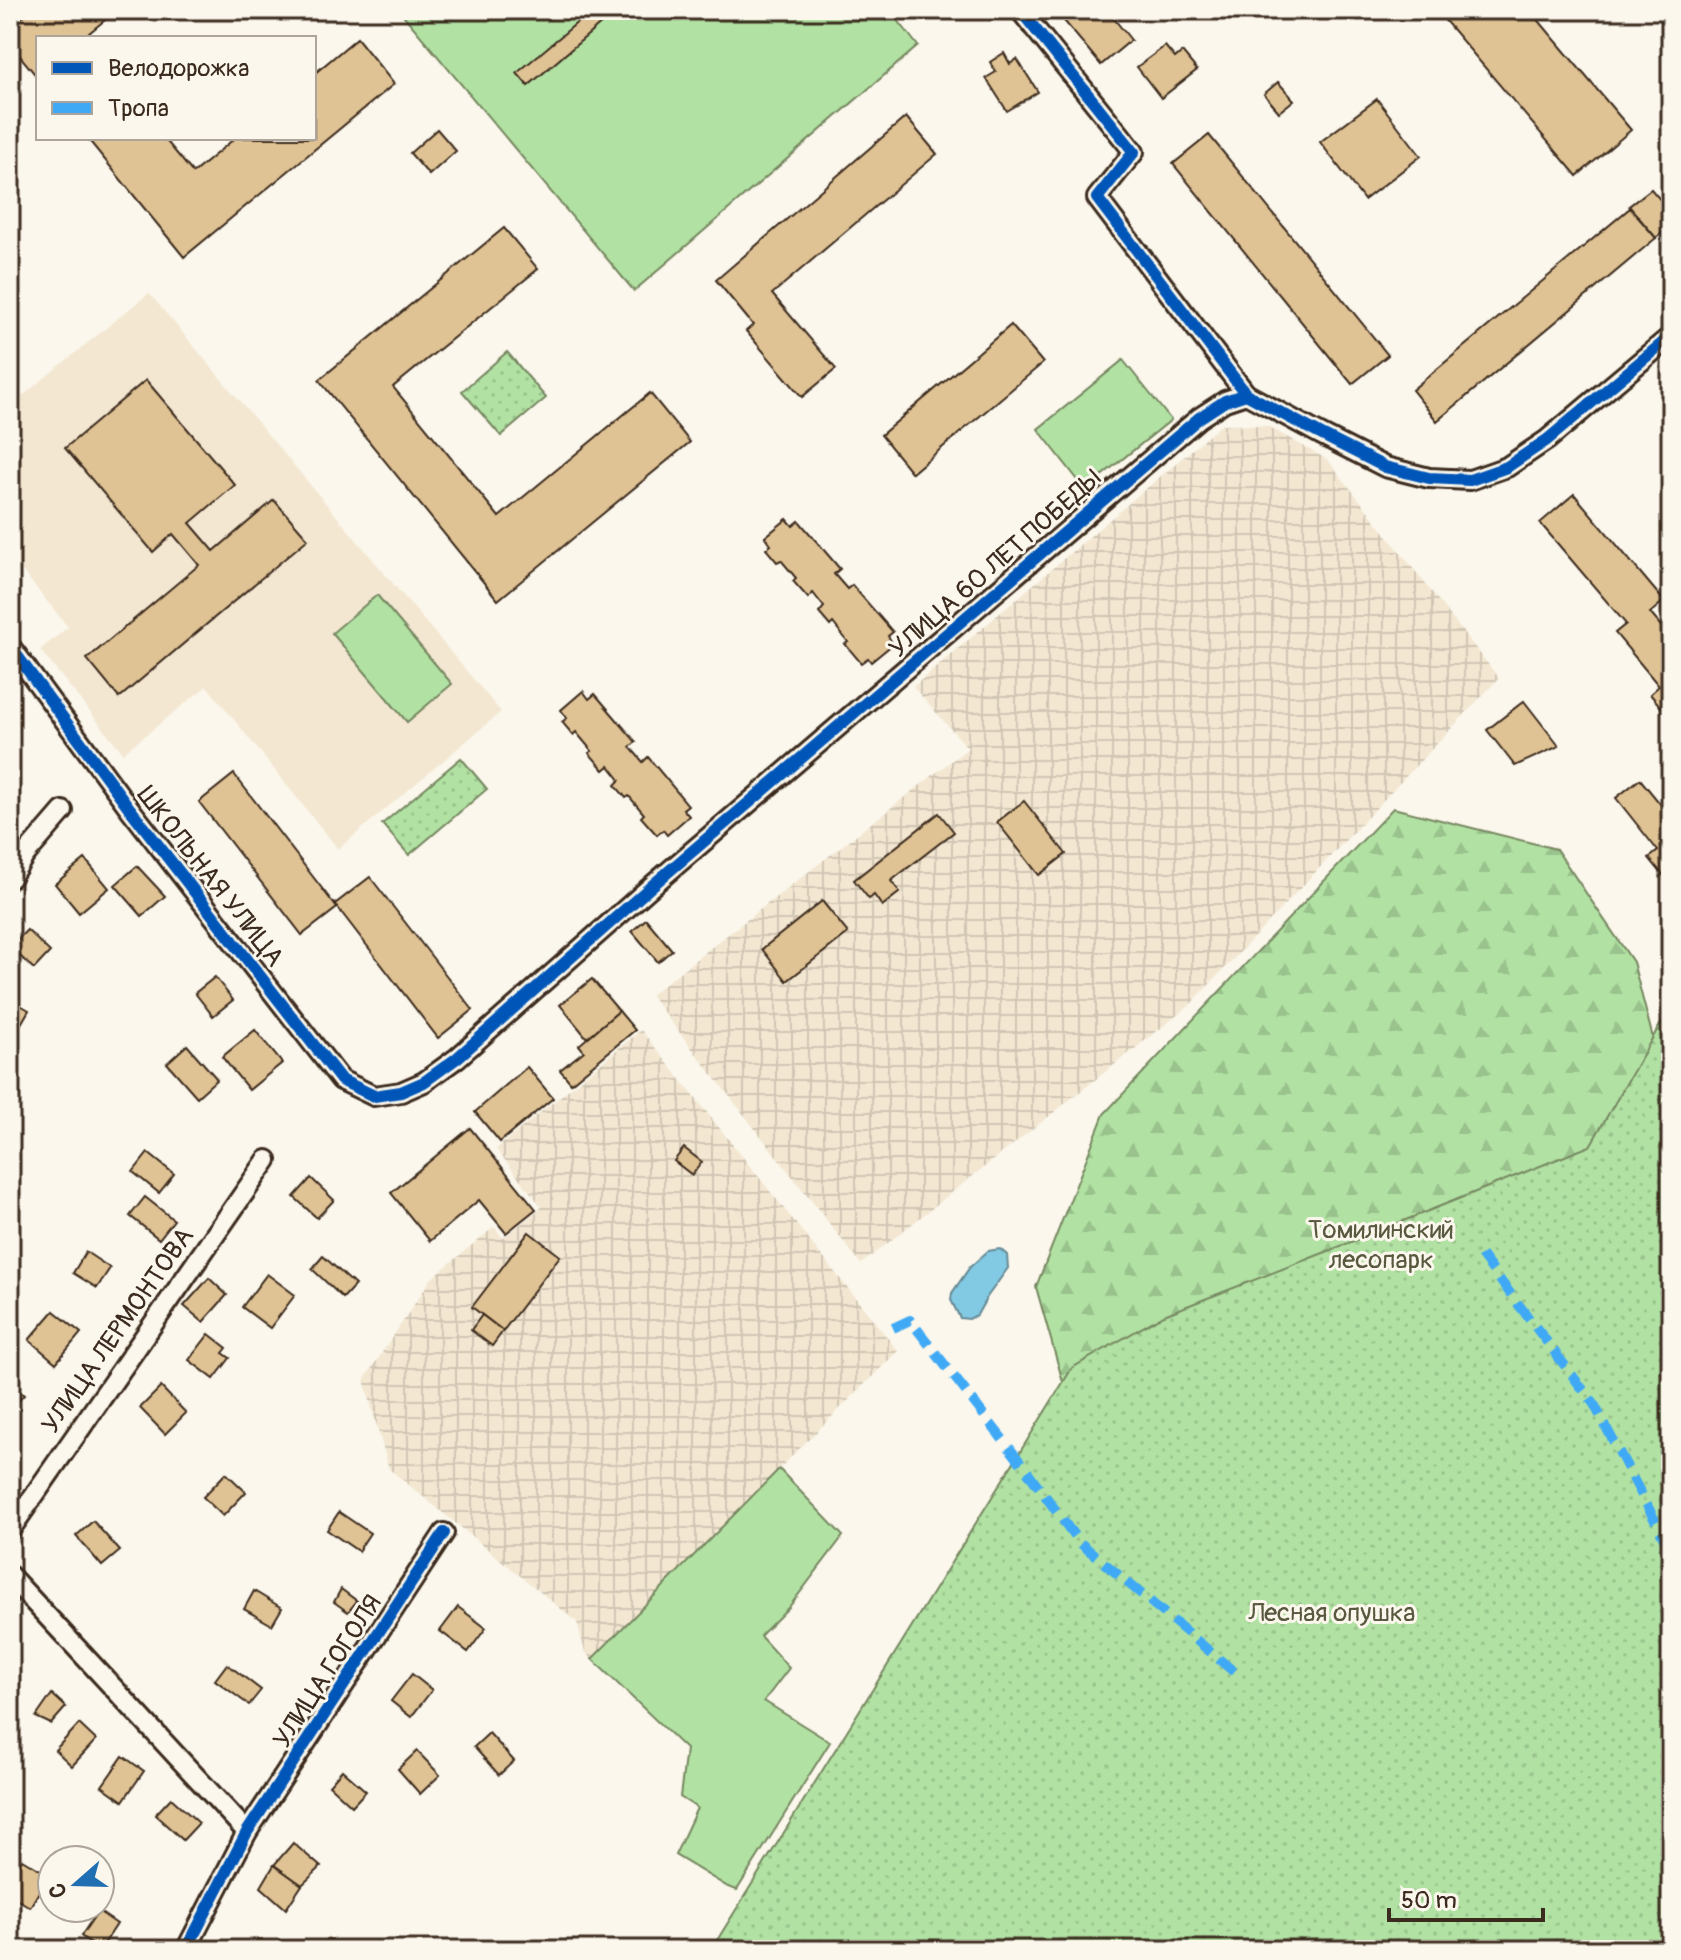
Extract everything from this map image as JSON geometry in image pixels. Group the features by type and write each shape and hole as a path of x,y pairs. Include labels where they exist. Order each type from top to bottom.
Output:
{"street":[{"path":"1020,10 1134,152 1097,198 1246,394 1385,467 1429,478 1470,480 1507,467 1547,440 1671,336"},
{"name":"УЛИЦА 60 ЛЕТ ПОБЕДЫ","path":"401,1092 424,1082 457,1058 654,884 1199,418 1225,401 1246,394"},
{"name":"ШКОЛЬНАЯ УЛИЦА","path":"10,646 130,809 341,1080 374,1096 401,1092"},
{"path":"10,878 25,855 63,811"},
{"name":"УЛИЦА ЛЕРМОНТОВА","path":"10,1530 267,1160"},
{"name":"УЛИЦА ГОГОЛЯ","path":"186,1950 247,1832 444,1533"},
{"path":"10,1576 247,1832"}],"shaded area":[{"path":"149,293 501,712 338,849 207,686 123,753 40,650 68,627 10,556 10,406"},
{"path":"1222,424 1267,426 1328,460 1499,678 1189,1006 861,1264 650,995 968,748 913,687"},
{"path":"641,1030 898,1351 592,1659 585,1652 577,1622 389,1469 364,1380 431,1279 494,1227 503,1238 542,1207 496,1149"}],"green space":[{"path":"399,10 890,10 918,46 634,291"},
{"path":"507,352 546,398 501,436 462,391"},
{"path":"1123,360 1171,420 1085,489 1038,429"},
{"path":"377,595 452,684 407,722 332,633"},
{"path":"461,758 487,789 409,855 382,824"},
{"name":"Томилинский лесопарк","path":"1393,808 1556,849 1633,962 1670,1103 1671,1950 1147,1416 1063,1382 1036,1287 1104,1114"},
{"name":"Лесная опушка","path":"1671,1016 1671,1950 711,1950 1072,1368 1164,1315 1590,1146 1660,1025"},
{"path":"779,1469 843,1536 789,1607 760,1636 789,1668 764,1701 830,1742 737,1890 675,1855 697,1808 680,1797 686,1749 592,1659"}],"water":[{"path":"1000,1249 1007,1255 1008,1268 977,1315 969,1319 960,1318 951,1300 952,1293 970,1267 988,1251"}],"building":[{"path":"31,10 117,10 85,36 36,36 36,76 10,44 10,27"},
{"path":"592,10 617,10 528,86 517,73"},
{"path":"1055,10 1107,10 1131,40 1101,65"},
{"path":"1436,10 1530,10 1631,130 1577,176"},
{"path":"357,38 394,84 184,257 89,140 166,140 193,173 233,140 316,140 316,72"},
{"path":"1165,46 1175,58 1182,52 1197,70 1161,98 1137,67"},
{"path":"1004,53 1010,64 1017,59 1038,92 1007,111 986,78 996,72 990,62"},
{"path":"1278,82 1294,100 1279,112 1264,94"},
{"path":"1377,99 1421,156 1364,200 1320,142"},
{"path":"906,117 937,154 772,294 836,369 802,397 746,331 753,325 716,280"},
{"path":"437,129 456,151 429,175 410,153"},
{"path":"1209,135 1388,355 1352,384 1173,164"},
{"path":"1651,189 1662,202 1666,199 1671,205 1671,225 1656,238 1629,206"},
{"path":"1630,208 1656,238 1437,421 1412,390"},
{"path":"504,228 538,269 393,387 499,517 650,393 690,442 498,600 319,380"},
{"path":"1011,325 1043,363 912,473 881,435"},
{"path":"146,380 235,485 190,523 214,551 274,500 308,539 119,698 87,659 199,565 173,534 153,552 65,448"},
{"path":"1574,494 1664,601 1650,613 1671,638 1671,719 1650,694 1659,686 1615,633 1626,624 1540,523"},
{"path":"787,519 793,526 799,521 840,569 834,574 847,589 852,585 893,632 888,636 893,644 871,662 868,658 861,663 833,623 830,626 819,613 824,607 813,593 808,598 781,560 777,562 766,549 771,545 765,537"},
{"path":"583,691 589,699 595,694 636,742 630,747 643,762 648,757 688,805 683,809 689,816 667,835 663,830 657,835 641,817 644,814 629,796 626,798 615,785 620,780 609,766 604,770 576,732 573,735 562,722 567,718 561,710"},
{"path":"1524,701 1559,746 1515,766 1487,730"},
{"path":"234,774 337,908 302,935 199,802"},
{"path":"1640,779 1671,817 1671,885 1649,858 1658,851 1616,798"},
{"path":"1024,801 1066,854 1039,875 997,822"},
{"path":"939,813 954,832 891,881 900,892 882,906 874,895 869,899 854,880"},
{"path":"85,859 109,888 79,913 55,884"},
{"path":"137,866 165,896 142,916 115,885"},
{"path":"370,877 473,1010 438,1038 335,904"},
{"path":"822,901 848,933 787,981 762,949"},
{"path":"646,919 672,950 658,962 632,931"},
{"path":"27,930 50,952 34,969 10,947"},
{"path":"215,977 233,1000 213,1016 195,993"},
{"path":"592,979 619,1011 587,1038 560,1005"},
{"path":"10,999 29,1010 18,1029 10,1024"},
{"path":"619,1011 635,1030 571,1083 560,1070 584,1051 579,1045"},
{"path":"255,1030 282,1063 249,1090 222,1057"},
{"path":"187,1045 217,1079 197,1097 167,1063"},
{"path":"527,1067 553,1098 500,1142 475,1112"},
{"path":"470,1128 536,1209 506,1233 479,1200 430,1241 391,1193"},
{"path":"684,1148 702,1162 692,1175 674,1161"},
{"path":"148,1153 174,1174 159,1193 133,1172"},
{"path":"311,1178 334,1200 317,1218 294,1197"},
{"path":"145,1197 174,1220 159,1239 130,1216"},
{"path":"529,1232 560,1256 503,1331 472,1307"},
{"path":"86,1252 110,1268 97,1288 73,1273"},
{"path":"323,1256 355,1285 343,1298 312,1269"},
{"path":"267,1274 295,1295 270,1328 242,1307"},
{"path":"209,1278 227,1295 203,1322 184,1306"},
{"path":"54,1311 81,1333 56,1363 29,1340"},
{"path":"482,1315 503,1331 492,1346 471,1330"},
{"path":"209,1334 227,1348 223,1353 230,1358 214,1379 189,1360"},
{"path":"10,1382 24,1395 10,1409"},
{"path":"161,1387 186,1413 165,1434 140,1408"},
{"path":"226,1473 246,1492 223,1516 203,1497"},
{"path":"339,1512 370,1533 358,1551 327,1530"},
{"path":"93,1521 120,1551 102,1566 76,1536"},
{"path":"341,1589 357,1601 348,1612 334,1602"},
{"path":"254,1591 282,1608 272,1625 244,1609"},
{"path":"458,1607 486,1628 468,1652 440,1631"},
{"path":"227,1664 261,1690 249,1705 215,1680"},
{"path":"412,1674 432,1690 411,1717 391,1701"},
{"path":"52,1694 66,1707 51,1724 36,1717"},
{"path":"79,1724 96,1740 72,1766 55,1750"},
{"path":"489,1733 514,1761 499,1775 474,1747"},
{"path":"417,1751 440,1775 420,1794 398,1769"},
{"path":"123,1756 144,1771 123,1801 102,1786"},
{"path":"342,1770 366,1791 352,1806 329,1785"},
{"path":"171,1798 199,1823 183,1840 155,1815"},
{"path":"293,1843 321,1867 302,1885 274,1865"},
{"path":"22,1859 36,1867 36,1897 30,1907 10,1895 10,1880"},
{"path":"274,1865 302,1885 286,1909 261,1887"},
{"path":"89,1924 117,1924 100,1950 81,1936"}],"marked path":[{"path":"1481,1255 1594,1404 1671,1551"},
{"path":"893,1328 910,1320 1078,1541 1239,1676"}],"cycle path":[{"path":"1020,10 1134,152 1097,198 1246,394"},
{"path":"10,646 130,809 341,1080 374,1096 401,1092 424,1082 457,1058 654,884 1199,418 1225,401 1246,394 1385,467 1429,478 1470,480 1507,467 1547,440 1671,336"},
{"path":"186,1950 247,1832 444,1533"}]}
